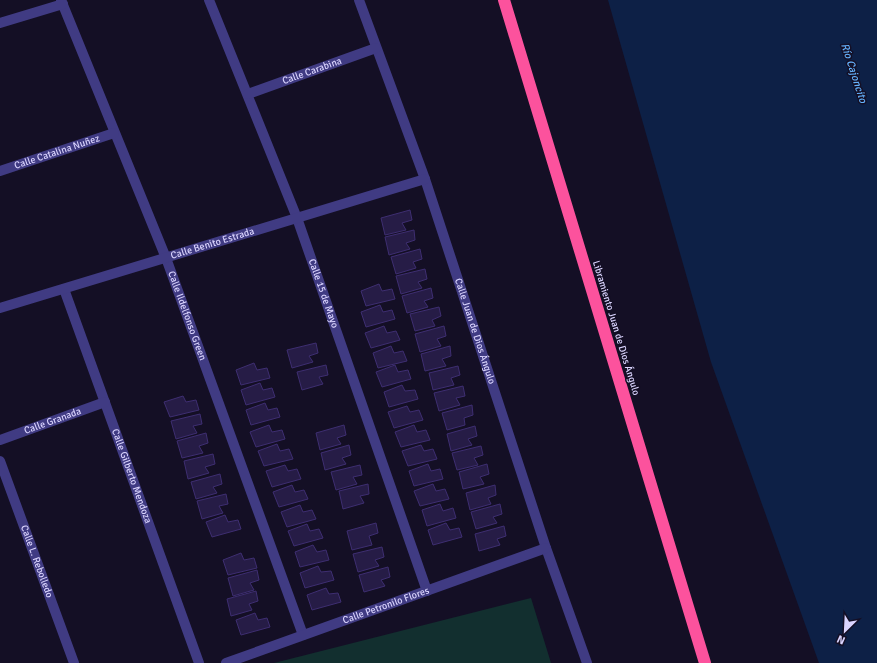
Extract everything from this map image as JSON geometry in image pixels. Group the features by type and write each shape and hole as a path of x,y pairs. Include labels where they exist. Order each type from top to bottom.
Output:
{"highway":[{"name":"Libramiento Juan de Dios Ángulo","path":"504,0 705,663"}],"street":[{"name":"Calle 15 de Mayo","path":"209,0 297,218 426,591"},
{"name":"Calle Juan de Dios Ángulo","path":"359,0 425,179 546,548 587,663"},
{"path":"0,23 62,2"},
{"name":"Calle Ildelfonso Green","path":"62,2 166,258 303,635"},
{"name":"Calle Carabina","path":"248,94 376,48"},
{"name":"Calle Catalina Nuñez","path":"0,171 114,133"},
{"name":"Calle Benito Estrada","path":"0,308 425,179"},
{"name":"Calle Gilberto Mendoza","path":"64,289 199,663"},
{"name":"Calle Granada","path":"0,440 105,402"},
{"name":"Calle L. Rebolledo","path":"0,460 74,663"},
{"name":"Calle Petronilo Flores","path":"226,663 546,548"}],"green space":[{"path":"531,598 551,663 274,663"}],"water":[{"name":"Río Cajoncito","path":"608,0 877,0 877,663 819,663 711,362"}],"building":[{"path":"410,210 412,220 402,223 406,230 385,235 381,218"},
{"path":"414,230 415,240 406,243 410,249 389,255 385,237"},
{"path":"420,249 422,259 413,262 416,268 396,274 391,257"},
{"path":"425,269 427,279 418,282 422,288 401,294 396,276"},
{"path":"379,284 382,291 392,289 395,299 366,306 361,291"},
{"path":"431,288 433,298 424,301 428,307 407,313 402,296"},
{"path":"380,305 383,312 392,310 395,319 366,327 361,312"},
{"path":"439,307 441,316 432,320 435,326 415,331 410,314"},
{"path":"384,326 387,333 396,331 400,340 371,348 365,333"},
{"path":"444,326 446,336 437,339 441,346 420,352 415,334"},
{"path":"316,343 318,353 309,356 313,362 292,368 287,350"},
{"path":"391,346 394,353 403,351 407,361 378,368 373,353"},
{"path":"450,346 451,356 442,359 446,366 425,371 421,354"},
{"path":"254,363 257,370 267,368 270,378 241,385 236,370"},
{"path":"326,365 328,375 319,377 323,384 302,390 297,372"},
{"path":"395,365 398,372 408,370 411,379 382,387 376,372"},
{"path":"458,366 460,375 451,378 454,385 433,390 429,373"},
{"path":"260,383 263,390 272,388 275,397 246,405 241,390"},
{"path":"402,385 405,391 415,390 418,399 389,407 384,392"},
{"path":"463,386 465,396 456,398 460,405 439,411 434,393"},
{"path":"183,396 186,402 196,400 199,410 170,417 164,402"},
{"path":"265,403 268,410 277,408 280,417 251,425 246,410"},
{"path":"472,405 473,415 464,418 465,425 447,430 442,413"},
{"path":"407,406 410,412 419,410 423,420 394,428 388,412"},
{"path":"200,414 202,424 193,426 197,433 176,439 171,421"},
{"path":"269,425 272,432 282,430 285,439 256,447 250,432"},
{"path":"344,425 346,435 337,438 341,444 320,450 316,433"},
{"path":"414,425 417,432 426,430 430,440 401,447 395,432"},
{"path":"475,426 477,436 468,439 472,445 451,451 447,434"},
{"path":"206,433 208,443 199,446 203,453 182,458 177,441"},
{"path":"277,444 280,451 289,449 293,459 264,466 258,451"},
{"path":"349,445 351,455 342,458 346,464 325,470 321,453"},
{"path":"421,445 424,451 433,449 437,459 408,466 402,451"},
{"path":"481,446 483,455 474,458 478,465 457,470 452,453"},
{"path":"213,454 215,464 205,467 209,473 188,479 184,461"},
{"path":"428,464 431,471 440,469 443,479 414,486 409,471"},
{"path":"487,464 489,474 480,477 484,484 463,489 459,472"},
{"path":"285,465 288,471 297,469 301,479 272,487 266,471"},
{"path":"360,465 362,475 353,477 357,484 336,490 331,472"},
{"path":"220,474 222,484 213,487 217,493 196,499 191,482"},
{"path":"368,484 369,494 360,496 364,503 343,509 339,491"},
{"path":"433,484 436,491 445,489 449,499 420,506 414,491"},
{"path":"292,485 295,492 304,490 308,499 279,507 273,492"},
{"path":"495,485 496,495 488,498 491,504 470,510 466,493"},
{"path":"226,494 228,504 219,506 223,513 202,519 197,501"},
{"path":"440,504 443,511 453,508 456,518 427,526 422,510"},
{"path":"500,504 502,514 493,517 497,523 476,529 471,512"},
{"path":"300,505 303,512 312,510 316,519 287,527 281,512"},
{"path":"225,515 228,522 238,520 241,529 212,537 206,522"},
{"path":"376,523 378,533 369,536 372,545 352,550 347,531"},
{"path":"446,523 450,530 459,528 462,537 433,545 428,530"},
{"path":"307,524 310,531 319,529 323,538 294,546 288,531"},
{"path":"504,526 506,536 497,539 500,545 479,551 475,534"},
{"path":"313,545 317,552 326,550 329,560 300,567 295,552"},
{"path":"382,547 384,557 375,560 379,566 358,572 353,554"},
{"path":"241,553 244,560 254,558 257,568 228,575 223,560"},
{"path":"318,566 321,572 331,571 334,580 305,588 300,573"},
{"path":"388,567 390,577 381,580 385,586 364,592 359,575"},
{"path":"257,570 259,580 250,583 254,590 233,596 228,578"},
{"path":"326,588 329,594 338,593 341,602 312,610 307,595"},
{"path":"256,591 258,601 249,604 252,610 231,616 227,599"},
{"path":"255,613 258,620 267,618 270,627 241,635 236,620"}]}
